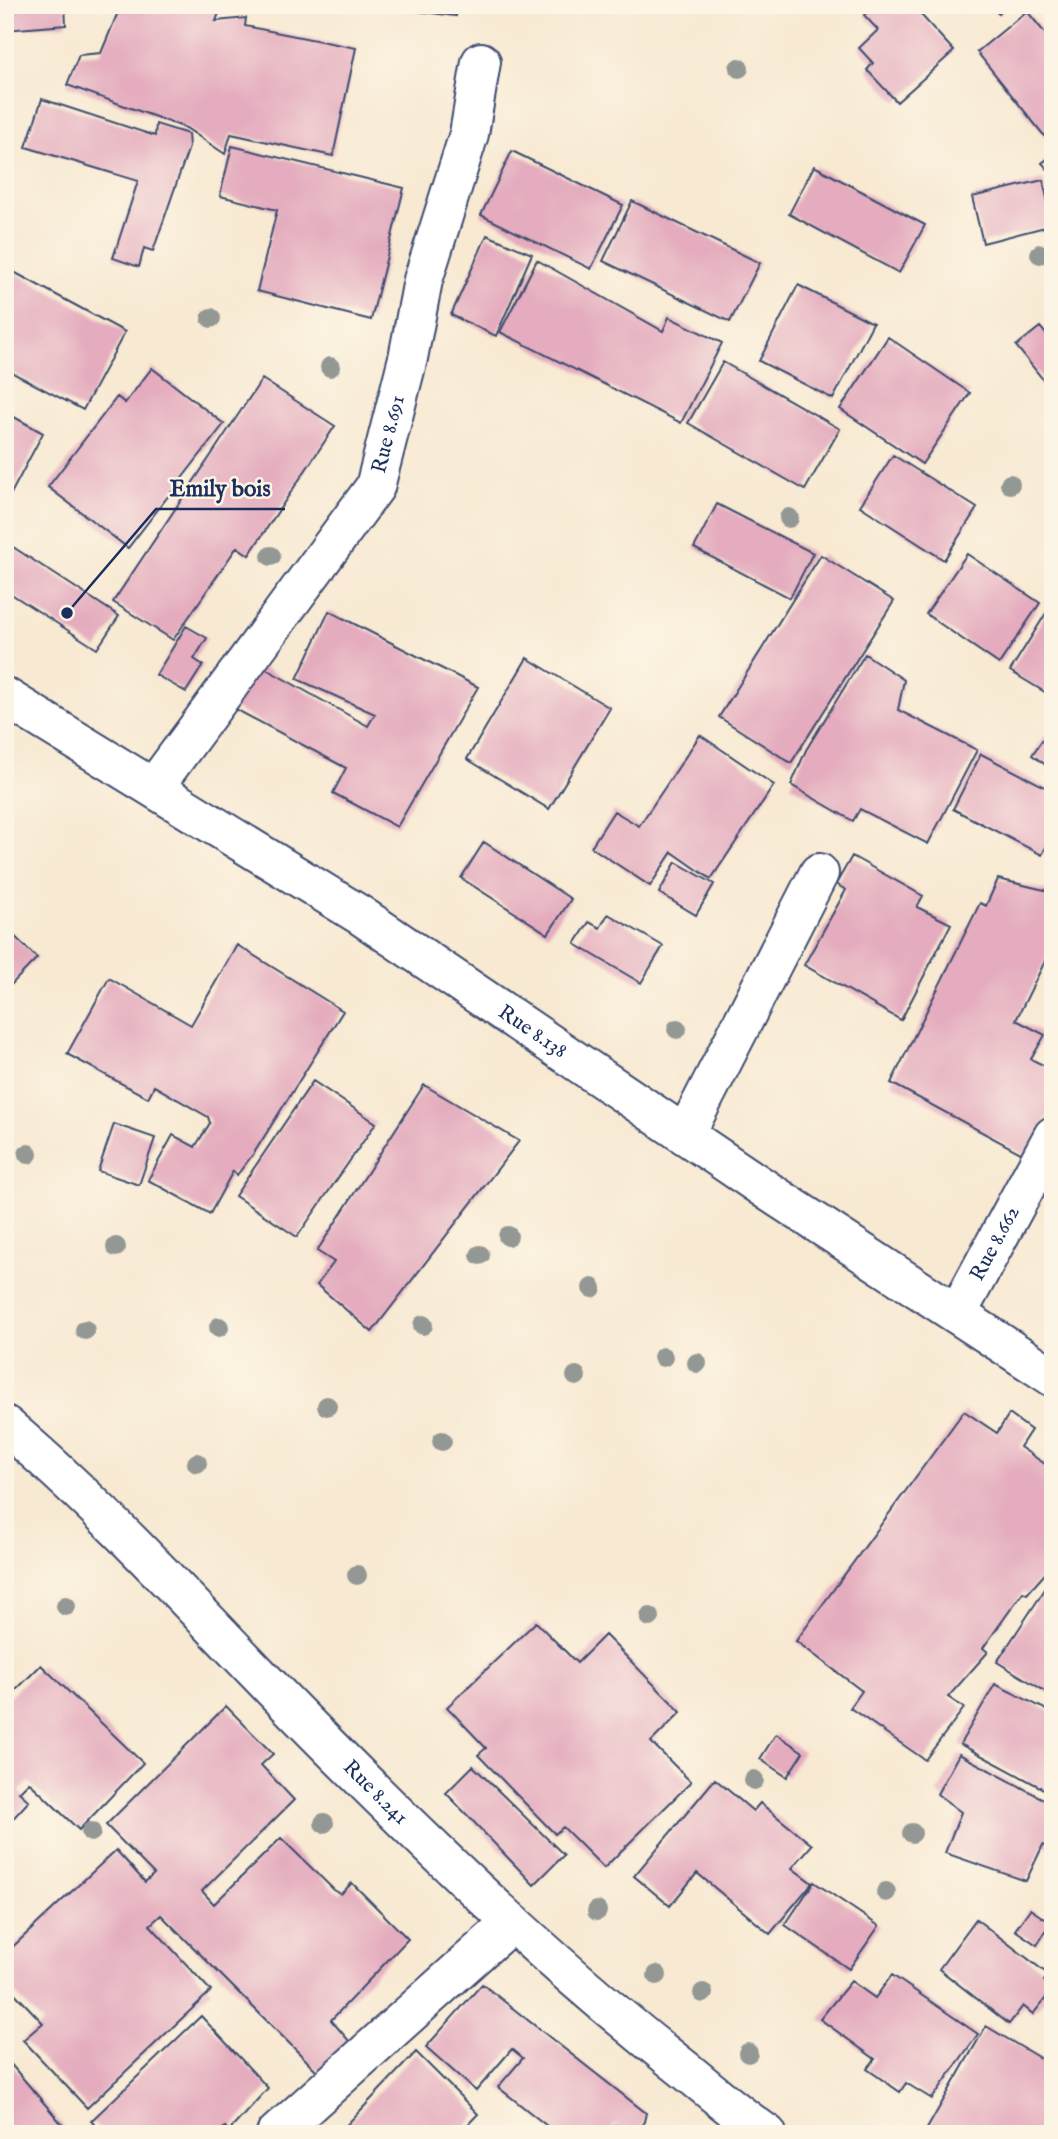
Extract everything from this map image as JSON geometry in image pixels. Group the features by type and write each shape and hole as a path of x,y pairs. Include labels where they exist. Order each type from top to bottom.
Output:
{"street":[{"name":"Rue 8.691","path":"154,787 375,487 408,358 423,280 469,134 481,62"},
{"name":"Rue 8.138","path":"5,697 360,915 685,1135 1053,1377"},
{"path":"685,1135 819,873"},
{"name":"Rue 8.662","path":"957,1314 1053,1136"},
{"name":"Rue 8.241","path":"5,1425 48,1461 149,1560 295,1712 510,1924 646,2039 766,2134"},
{"path":"276,2134 510,1924"}],"building":[{"path":"5,5 65,5 66,25 5,30"},
{"path":"121,5 222,5 216,21 246,18 245,26 356,48 333,156 231,134 225,154 186,128 67,85 79,55 101,53"},
{"path":"371,5 457,5 456,16"},
{"path":"875,5 912,5 954,51 897,102 867,70 873,63 859,48 878,30 864,15"},
{"path":"988,5 1006,5 999,14"},
{"path":"1027,11 1053,43 1053,132 1046,138 977,52"},
{"path":"42,99 155,136 156,124 188,134 189,147 153,251 144,248 139,267 113,258 138,181 26,147"},
{"path":"232,146 404,188 371,320 257,291 277,210 220,196"},
{"path":"512,151 623,205 591,269 481,215"},
{"path":"1053,155 1053,175 1042,163"},
{"path":"814,166 925,225 899,273 789,214"},
{"path":"1043,180 1053,225 983,243 972,197"},
{"path":"632,201 760,263 730,322 603,261"},
{"path":"487,235 532,254 496,336 451,315"},
{"path":"537,260 663,331 669,317 722,343 681,423 500,332"},
{"path":"12,271 125,332 83,410 5,369 5,283"},
{"path":"798,285 873,323 833,399 759,361"},
{"path":"1040,327 1053,342 1053,392 1016,346"},
{"path":"888,337 970,393 922,464 840,409"},
{"path":"723,362 840,429 805,490 688,423"},
{"path":"152,368 224,424 128,548 48,487 117,397 125,403"},
{"path":"262,379 335,426 249,555 237,547 173,640 113,602"},
{"path":"5,412 43,433 5,505"},
{"path":"893,455 977,508 944,560 860,506"},
{"path":"717,504 813,553 790,598 694,548"},
{"path":"13,547 119,616 97,649 5,590 5,561"},
{"path":"967,554 1040,603 999,664 926,614"},
{"path":"821,555 894,601 791,763 719,717"},
{"path":"1053,602 1053,697 1010,671"},
{"path":"329,611 478,687 397,827 333,793 346,768 226,704 250,660 368,726 375,714 297,679"},
{"path":"186,626 207,638 194,659 203,665 186,692 156,675"},
{"path":"865,654 904,680 898,710 977,750 928,844 860,809 853,821 791,785 806,750"},
{"path":"527,658 610,708 549,809 467,759"},
{"path":"1053,724 1053,770 1032,755"},
{"path":"700,735 774,785 711,879 672,852 650,886 591,847 614,811 639,826"},
{"path":"981,754 1053,791 1053,834 1042,855 953,809"},
{"path":"484,842 571,899 548,934 461,878"},
{"path":"852,856 923,896 917,907 951,924 901,1020 804,965 846,890 836,884"},
{"path":"676,862 714,884 696,915 659,893"},
{"path":"998,879 1053,892 1053,945 1016,1020 1045,1035 1031,1059 1053,1070 1053,1104 1028,1157 891,1083 980,903 986,906"},
{"path":"608,914 663,946 641,983 575,944 589,922 600,928"},
{"path":"5,927 37,958 5,991"},
{"path":"237,945 343,1011 254,1153 237,1175 233,1171 210,1214 148,1180 173,1135 195,1147 210,1123 208,1117 154,1086 148,1098 67,1054 109,978 191,1025"},
{"path":"313,1081 376,1123 297,1237 235,1196"},
{"path":"424,1085 519,1141 372,1332 317,1285 334,1262 317,1251"},
{"path":"114,1124 155,1138 139,1185 98,1171"},
{"path":"964,1411 997,1433 1009,1414 1031,1430 1020,1447 1051,1468 1053,1466 1053,1565 1027,1594 1023,1592 983,1648 988,1652 948,1697 964,1708 925,1760 850,1708 862,1691 796,1641"},
{"path":"1053,1577 1053,1696 997,1662"},
{"path":"536,1622 577,1663 605,1635 681,1712 651,1742 691,1782 604,1868 563,1827 555,1834 478,1755 486,1748 447,1707"},
{"path":"41,1665 143,1763 79,1830 29,1782 19,1792 29,1801 8,1824 5,1822 5,1701"},
{"path":"995,1684 1053,1713 1053,1794 960,1744"},
{"path":"226,1706 273,1754 261,1765 294,1800 202,1891 214,1904 281,1838 334,1890 341,1894 352,1883 408,1939 331,2020 350,2042 319,2073 161,1915 150,1925 211,1991 87,2108 23,2040 43,2023 5,1983 5,1954 116,1850 145,1882 154,1874 106,1825"},
{"path":"776,1734 803,1752 787,1777 760,1759"},
{"path":"959,1754 1053,1804 1053,1825 1049,1832 1053,1833 1053,1848 1043,1845 1026,1881 945,1853 961,1812 937,1794"},
{"path":"473,1766 564,1855 534,1885 446,1793"},
{"path":"715,1779 753,1811 760,1803 812,1845 792,1868 812,1883 770,1934 697,1873 670,1906 634,1876"},
{"path":"5,1879 13,1888 5,1894"},
{"path":"814,1882 879,1926 849,1969 785,1925"},
{"path":"1030,1909 1051,1923 1037,1945 1015,1930"},
{"path":"976,1919 1049,1975 1044,1981 1053,1989 1033,2014 1023,2006 1009,2024 939,1969"},
{"path":"892,1975 978,2034 932,2099 906,2083 900,2092 867,2069 875,2059 820,2019 851,1981 875,1998"},
{"path":"482,1984 646,2113 638,2134 626,2134 615,2125 608,2134 557,2134 498,2087 523,2058 512,2049 476,2091 426,2047"},
{"path":"201,2016 268,2088 229,2131 225,2127 218,2134 103,2134 91,2121"},
{"path":"986,2026 1053,2066 1053,2134 924,2134"},
{"path":"416,2052 478,2114 459,2134 338,2134"},
{"path":"8,2061 67,2130 63,2134 5,2134 5,2063"}],"place":[{"name":"Emily bois","path":"67,613"}]}
